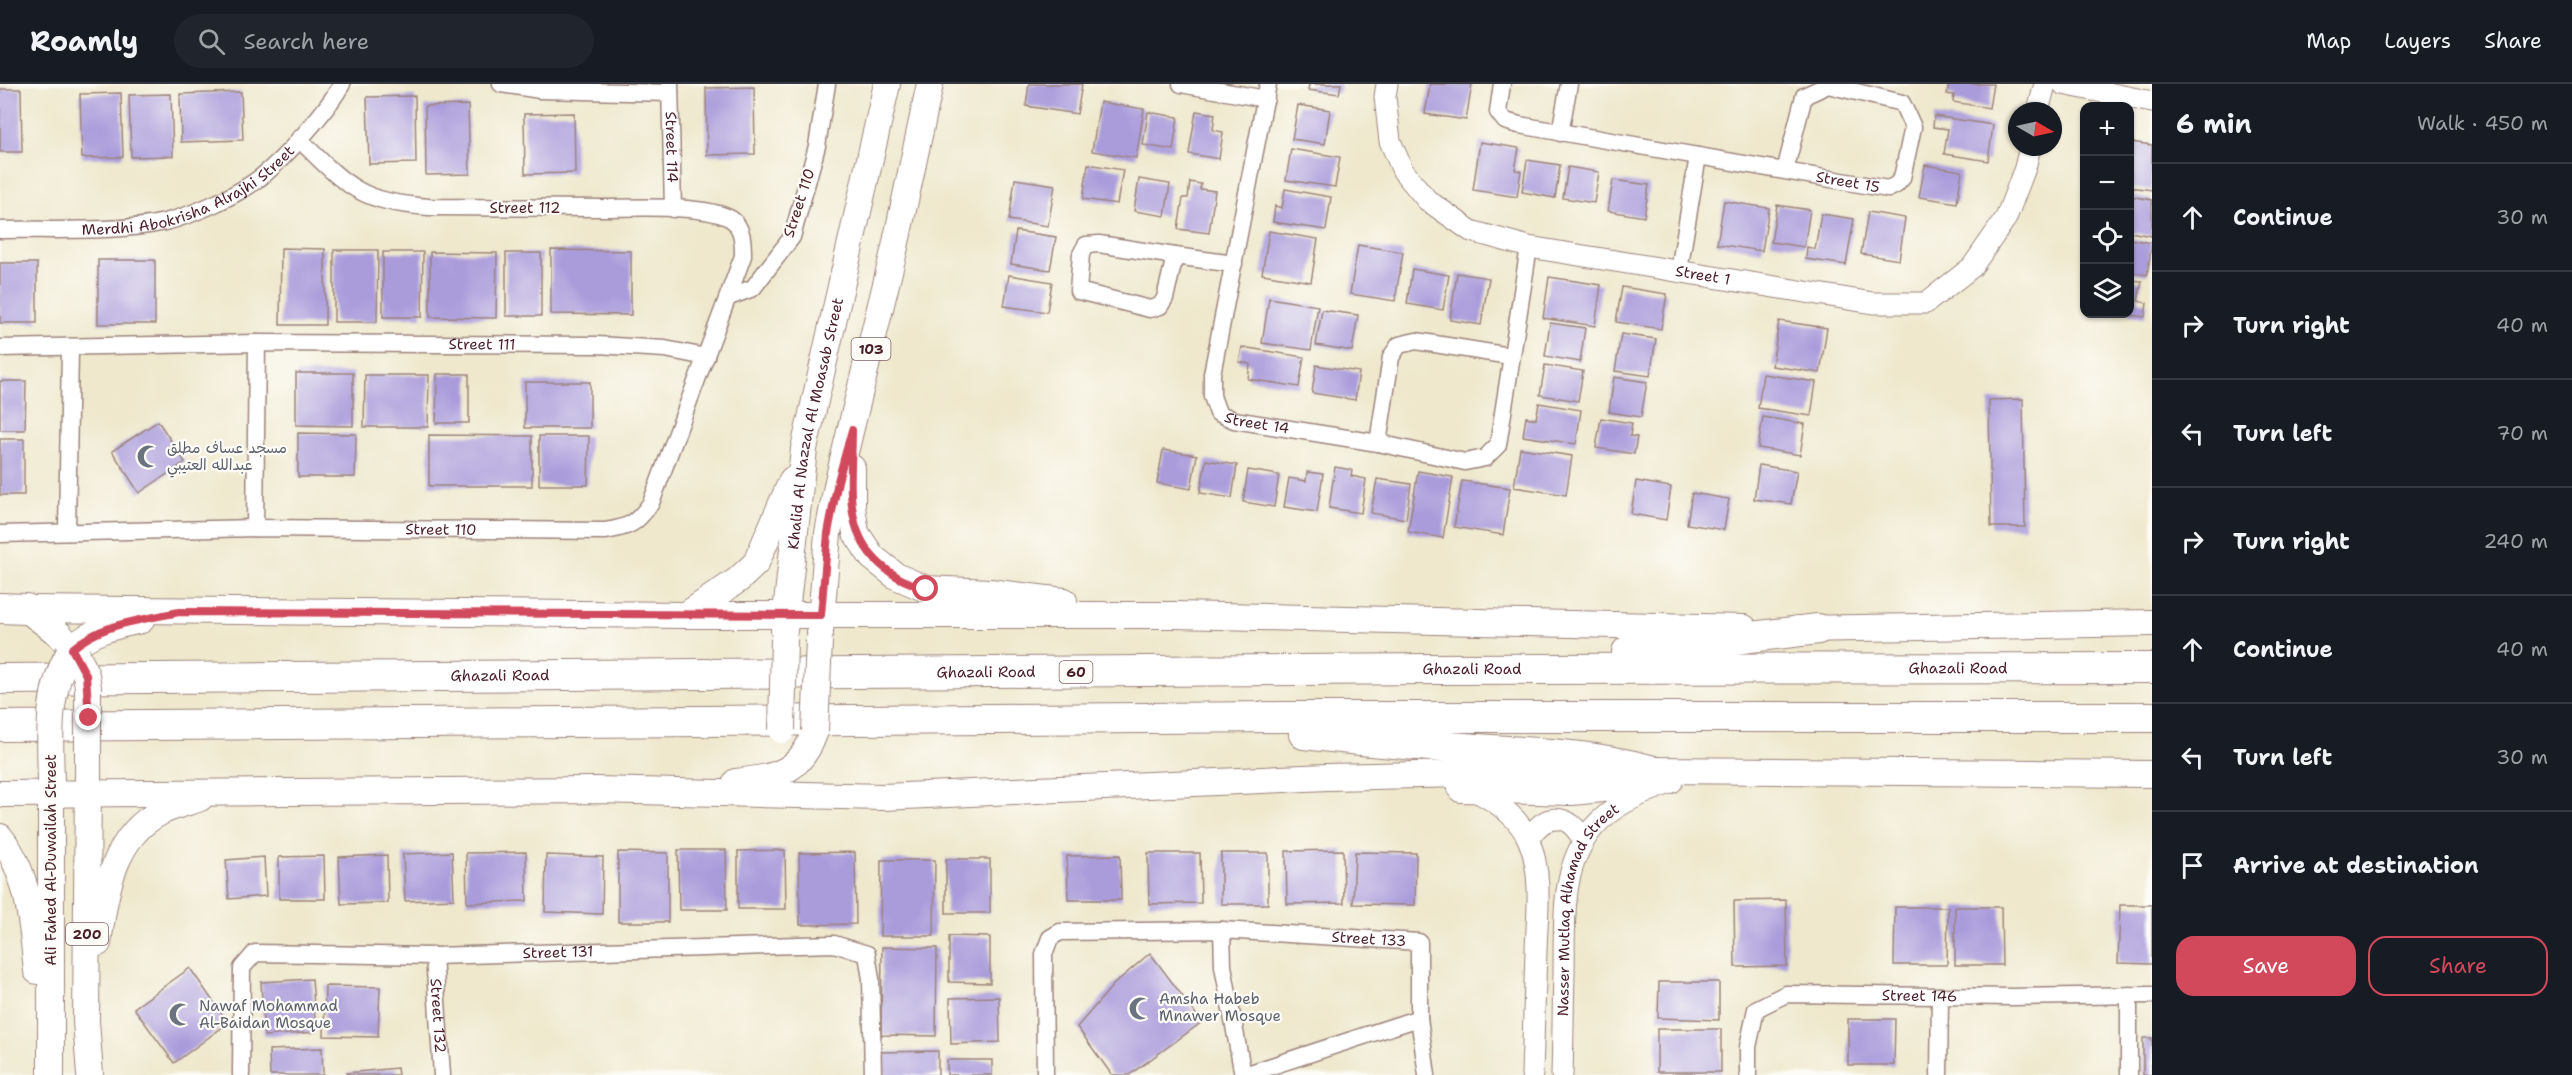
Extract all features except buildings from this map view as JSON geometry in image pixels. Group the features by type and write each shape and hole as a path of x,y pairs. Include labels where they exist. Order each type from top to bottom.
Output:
{"highway":[{"path":"1431,669 1626,652 1818,629"},
{"name":"Ghazali Road","path":"0,679 1431,669 2152,668"},
{"path":"0,726 1167,718 2152,717"},
{"path":"1167,718 1375,742 1568,754 1609,759 1661,776"}],"main road":[{"name":"Khalid Al Nazzal Al Moasab Street","path":"887,84 804,449 784,627 782,730 783,744 793,767 803,758 814,731 828,533 838,481 895,247 930,84"},
{"path":"852,430 852,507 856,533 872,557 896,576 926,589 990,592 1174,615"},
{"path":"686,615 738,580 756,563 804,449"},
{"path":"13,609 686,615 784,627 821,615 1174,615 1818,629 2152,623"},
{"name":"200","path":"13,609 59,634 86,675 88,687 86,1021 90,1075"},
{"path":"73,652 87,636 118,625 179,612"},
{"name":"Ali Fahed Al-Duwailah Street","path":"51,1072 50,717 54,686 73,652"},
{"path":"664,791 743,782 777,774 793,767 801,775 817,782 884,797"},
{"path":"1327,777 1472,790 1572,792 1661,776 1730,769 2152,774"},
{"path":"0,794 88,786 219,791 664,791 884,797 1327,777 1661,776"},
{"path":"86,1021 100,928 119,853 132,832 160,812 219,791"},
{"path":"0,837 8,846 27,894 51,1072"}],"street":[{"name":"Merdhi Abokrisha Alrajhi Street","path":"0,230 135,227 166,221 230,195 260,177 327,108 342,84"},
{"path":"501,84 540,90 670,88"},
{"name":"Street 110","path":"729,297 753,288 792,237 817,146 827,84"},
{"name":"Street 14","path":"1181,84 1267,91 1212,374 1212,396 1218,413 1234,420 1378,443 1465,462 1485,458 1498,445 1510,356 1529,247"},
{"name":"Street 1","path":"1387,84 1385,97 1390,141 1403,171 1427,200 1471,231 1529,247 1873,303 1926,303 1972,267 2006,218 2028,156"},
{"name":"Street 15","path":"1502,84 1498,112 1506,121 1560,133 1888,189 1896,186 1902,178 1913,127 1908,114 1902,103 1828,85 1814,90 1804,96 1785,171"},
{"path":"1560,133 1569,84"},
{"path":"2040,102 2045,84"},
{"path":"2062,84 2152,102"},
{"name":"Street 114","path":"670,88 673,209"},
{"name":"Street 112","path":"298,139 338,178 366,196 396,205 673,209 718,213 733,220 744,241 743,256"},
{"path":"1678,271 1698,156"},
{"path":"1175,256 1165,298 1160,306 1150,309 1078,291 1082,254 1086,245 1099,244 1234,264"},
{"name":"Street 110","path":"0,534 255,528 605,531 626,528 639,519 651,503 743,256"},
{"path":"1378,443 1390,357 1399,345 1416,341 1510,356"},
{"path":"255,528 257,343"},
{"name":"Street 111","path":"0,348 257,343 629,346 666,349 706,357"},
{"path":"67,532 70,348"},
{"name":"Nasser Mutlaq Alhamad Street","path":"1562,1075 1565,906 1570,872 1583,841 1595,826 1661,776"},
{"name":"Nasser Mutlaq Alhamad Street","path":"1472,790 1505,809 1518,823 1534,855 1538,888 1532,1075"},
{"path":"1528,840 1533,830 1541,823 1551,819 1572,824 1579,831 1583,841"},
{"path":"1222,930 1222,966 1244,1075 1419,1018"},
{"name":"Street 133","path":"1045,1075 1044,954 1050,938 1060,932 1222,930 1419,942 1419,1018 1427,1075"},
{"name":"Street 131","path":"241,1075 242,968 255,952 434,956 834,944 867,954 871,979 873,1075"},
{"name":"Street 132","path":"434,956 442,1075"},
{"name":"Street 146","path":"1748,1075 1748,1047 1756,1009 1786,994 2152,995"},
{"path":"2129,995 2130,1075"},
{"path":"1939,1075 1940,996"}],"place":[{"name":"مسجد عساف مطلق عبدالله العتيبي","path":"149,457"},
{"name":"Amsha Habeb Mnawer Mosque","path":"1141,1008"},
{"name":"Nawaf Mohammad Al-Baidan Mosque","path":"181,1015"}],"route":[{"path":"89,718 86,675 77,654 72,649 87,636 118,625 179,612 821,615 828,533 838,481 852,430 852,507 856,533 872,557 896,576 926,589"}]}
